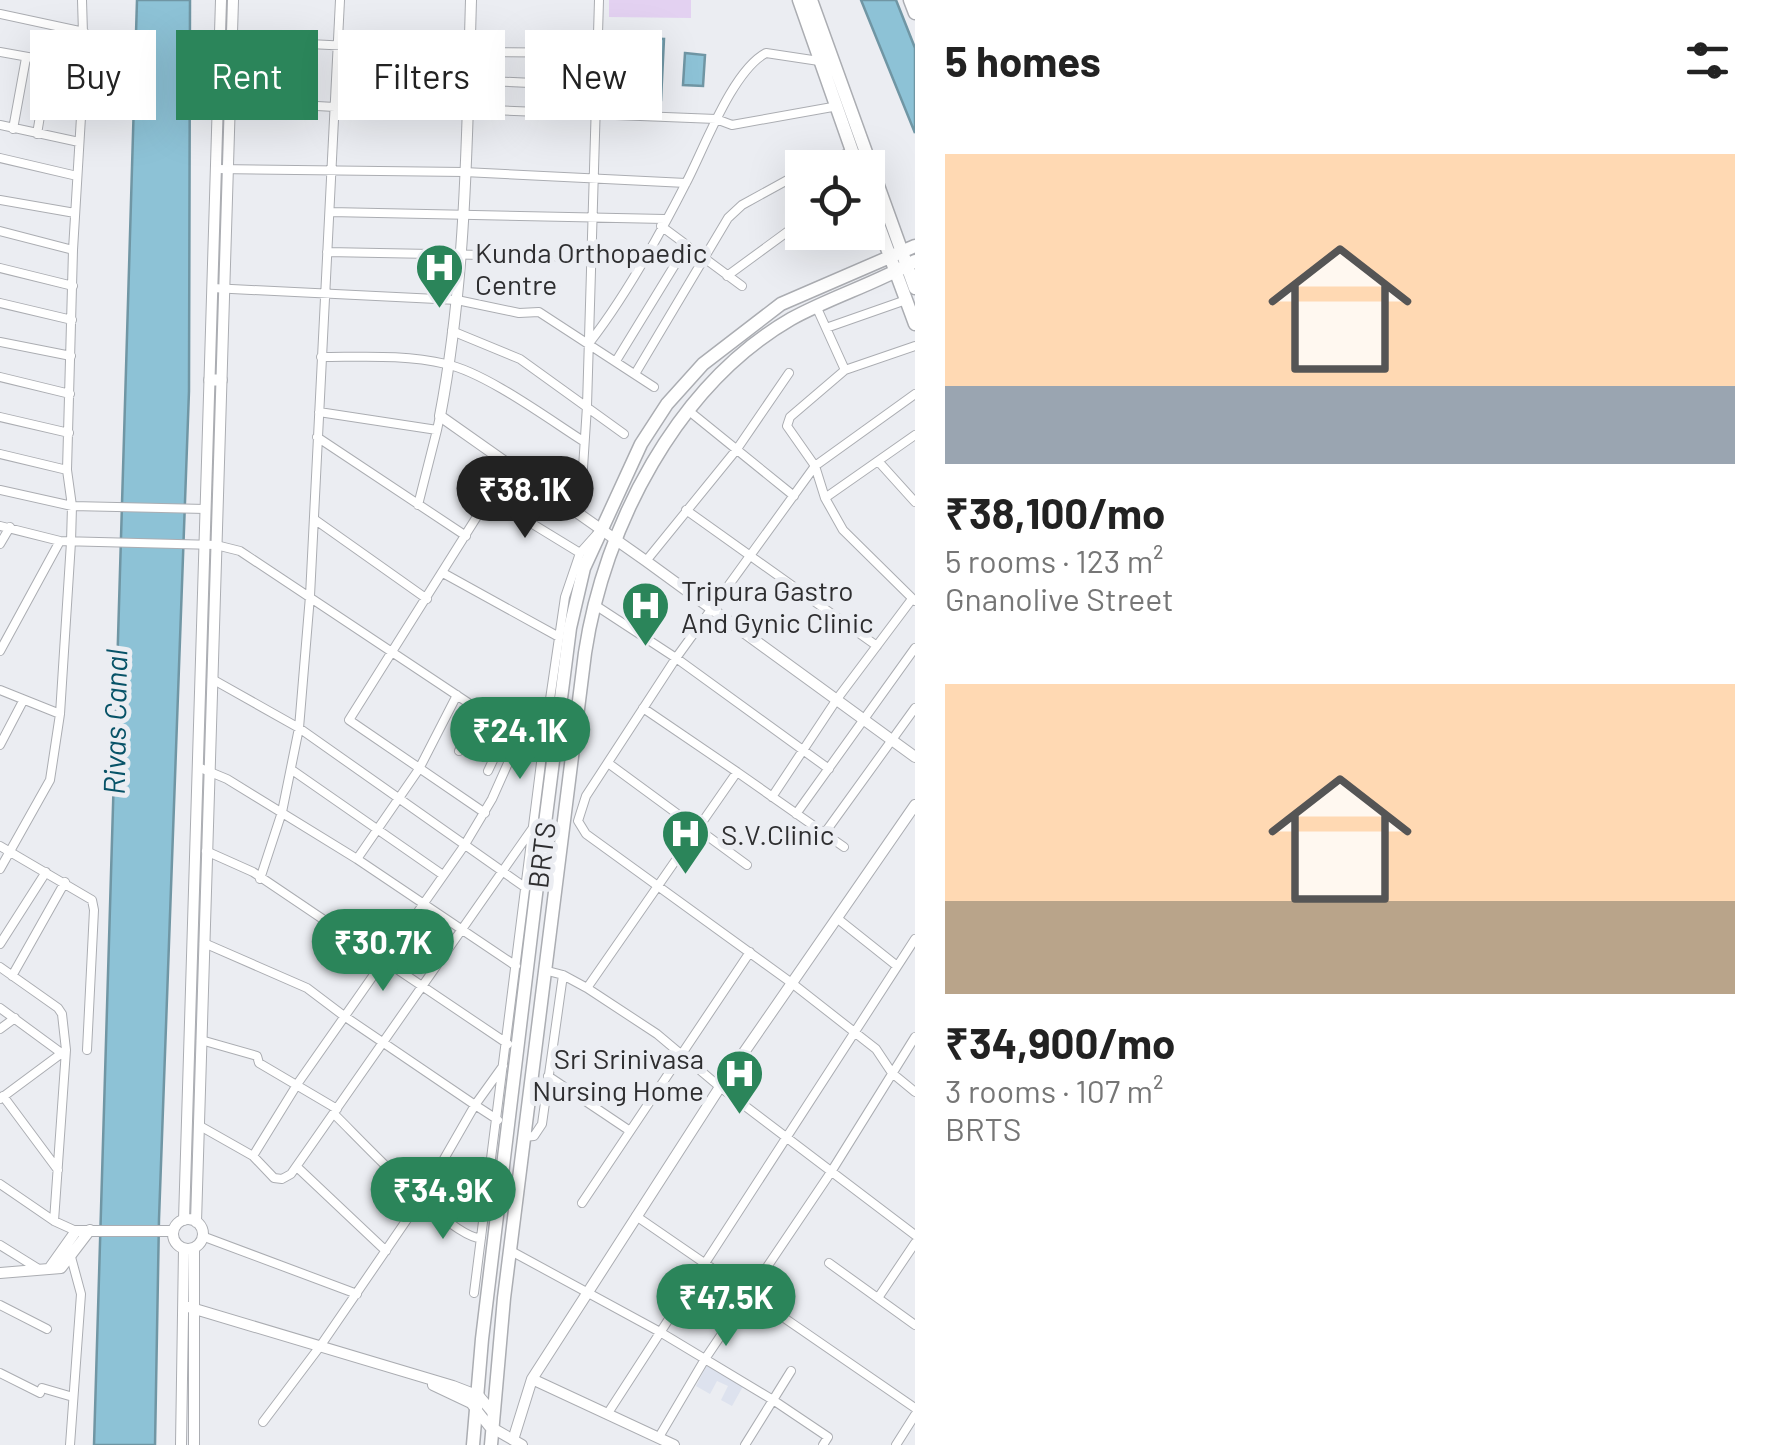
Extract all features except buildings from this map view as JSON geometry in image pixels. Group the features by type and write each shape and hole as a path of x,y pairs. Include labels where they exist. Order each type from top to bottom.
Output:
{"main road":[{"path":"799,0 853,150"},
{"path":"812,0 915,288"},
{"path":"910,0 915,13"},
{"path":"885,224 902,251"},
{"name":"BRTS","path":"472,1445 568,640 580,579 653,425 702,364 782,304 902,251"},
{"path":"906,266 906,300 915,324"},
{"path":"491,1445 544,970 584,653 595,605 657,452 698,395 752,347 816,306 906,266"}],"street":[{"path":"82,0 84,30"},
{"path":"221,0 225,30"},
{"path":"228,30 233,0"},
{"path":"339,30 340,0"},
{"path":"470,30 471,0"},
{"path":"598,30 599,0"},
{"path":"0,14 75,30"},
{"path":"260,879 292,770 310,596 338,45 318,44"},
{"path":"0,52 30,59"},
{"path":"590,342 645,258 716,120 758,57 774,52 823,62"},
{"path":"13,128 26,58"},
{"path":"318,106 336,107"},
{"path":"662,118 750,124 838,106"},
{"path":"38,134 40,120"},
{"path":"0,869 50,780 60,714 65,541 72,506 68,433 80,120"},
{"path":"223,120 190,1221 202,1236 357,1294"},
{"path":"418,505 450,364 461,256 467,120"},
{"path":"580,515 582,441 588,406 595,120"},
{"path":"0,126 78,142"},
{"path":"0,158 76,176"},
{"path":"222,169 464,172 686,183"},
{"path":"636,374 728,218 742,204 785,181"},
{"path":"0,200 75,213"},
{"path":"330,212 663,223 742,286"},
{"path":"0,231 73,250"},
{"path":"727,276 785,233"},
{"path":"616,361 687,245"},
{"path":"327,252 645,258"},
{"path":"0,268 73,286"},
{"path":"218,288 457,300 519,313 538,312 590,342 654,387"},
{"path":"826,328 906,300"},
{"path":"0,303 72,320"},
{"path":"816,306 845,370"},
{"path":"452,331 520,358 624,434"},
{"path":"0,342 71,356"},
{"path":"772,797 838,699 914,600 853,543 825,498 815,466 787,426 790,417 845,370 915,346"},
{"path":"321,357 399,357 450,364 518,399 582,441"},
{"path":"646,560 737,449 788,373"},
{"path":"0,377 70,394"},
{"path":"190,1221 200,1126 204,769 212,679 210,544 202,509 215,380"},
{"path":"915,394 815,466 676,658 580,810 580,827 876,1049 892,1073 915,1092"},
{"path":"689,411 794,496"},
{"path":"318,412 437,430"},
{"path":"440,416 646,560 915,757"},
{"path":"0,417 68,433"},
{"path":"825,498 915,435"},
{"path":"318,437 466,536"},
{"path":"0,454 68,470"},
{"path":"878,461 915,502"},
{"path":"484,813 349,720 510,464"},
{"path":"0,490 72,506 202,509"},
{"path":"490,498 580,553"},
{"path":"686,510 878,646"},
{"path":"314,519 427,599"},
{"path":"0,544 5,526 65,541 210,544 240,551 392,654 543,748"},
{"path":"474,1293 559,637 566,596 580,553 601,532"},
{"path":"0,651 65,541"},
{"path":"443,573 559,637"},
{"path":"595,605 676,658 829,769"},
{"path":"796,814 915,648"},
{"path":"212,679 299,728 526,888"},
{"path":"0,690 60,714"},
{"path":"357,859 419,769 457,695"},
{"path":"0,744 22,701"},
{"path":"644,708 844,848"},
{"path":"824,834 915,708"},
{"path":"459,752 482,712"},
{"path":"488,770 510,724"},
{"path":"253,1156 298,1083 464,846 521,734"},
{"path":"608,763 747,865"},
{"path":"204,769 357,859 516,966"},
{"path":"292,770 443,875"},
{"path":"587,988 737,772"},
{"path":"516,1443 532,1378 720,1087 915,805"},
{"path":"200,1126 253,1156 274,1178 282,1179 297,1167 533,827"},
{"path":"0,846 87,894 94,910 88,1050"},
{"path":"206,851 253,872 508,1044"},
{"path":"0,944 46,872"},
{"path":"12,976 65,882"},
{"path":"838,919 897,966"},
{"path":"608,1413 915,939"},
{"path":"204,943 307,988 498,1120"},
{"path":"582,1203 750,952"},
{"path":"0,967 62,1014 54,1221"},
{"path":"544,970 563,974 587,988 682,1054 915,1239 878,1298"},
{"path":"524,1137 534,1136 542,1124 563,974"},
{"path":"0,1008 63,1051"},
{"path":"0,1029 15,1018"},
{"path":"658,1437 705,1358 831,1172 915,1037"},
{"path":"201,1040 257,1056 260,1063 298,1083 336,1112 421,1199 467,1236 481,1238"},
{"path":"58,1170 2,1097 63,1051"},
{"path":"263,1422 321,1346 421,1199 504,1064"},
{"path":"548,1076 630,1130"},
{"path":"297,1167 386,1250"},
{"path":"0,1184 54,1221 76,1230 167,1230 190,1221"},
{"path":"636,1216 915,1408"},
{"path":"43,1268 76,1230"},
{"path":"0,1274 61,1268 93,1230"},
{"path":"167,1230 176,1244 189,1248"},
{"path":"194,1445 189,1248 202,1236"},
{"path":"0,1245 43,1268"},
{"path":"512,1251 705,1358 773,1400 826,1441 840,1445"},
{"path":"70,1445 81,1294 71,1257"},
{"path":"829,1263 915,1324"},
{"path":"0,1305 47,1329"},
{"path":"191,1307 321,1346 476,1401 516,1443"},
{"path":"182,1445 191,1307"},
{"path":"745,1445 791,1371"},
{"path":"0,1373 41,1390 73,1397"},
{"path":"532,1378 674,1445"},
{"path":"896,1445 915,1416"}],"shaded area":[{"path":"609,0 691,0 691,18 609,17"},
{"path":"709,1361 746,1381 732,1406 721,1400 728,1386 717,1381 710,1394 696,1386"}],"water":[{"path":"137,0 190,0 190,30 176,30 176,120 190,120 189,391 159,1219 155,1445 94,1445 133,120 156,120 156,30 136,30"},
{"path":"861,0 896,0 915,48 915,133"},
{"path":"685,53 705,55 703,86 683,85"}],"place":[{"name":"Kunda Orthopaedic Centre","path":"440,310"},
{"name":"Tripura Gastro And Gynic Clinic","path":"646,648"},
{"name":"S.V.Clinic","path":"686,876"},
{"name":"Sri Srinivasa Nursing Home","path":"739,1116"}],"water label":[{"name":"Rivas Canal","path":"114,722"}]}
